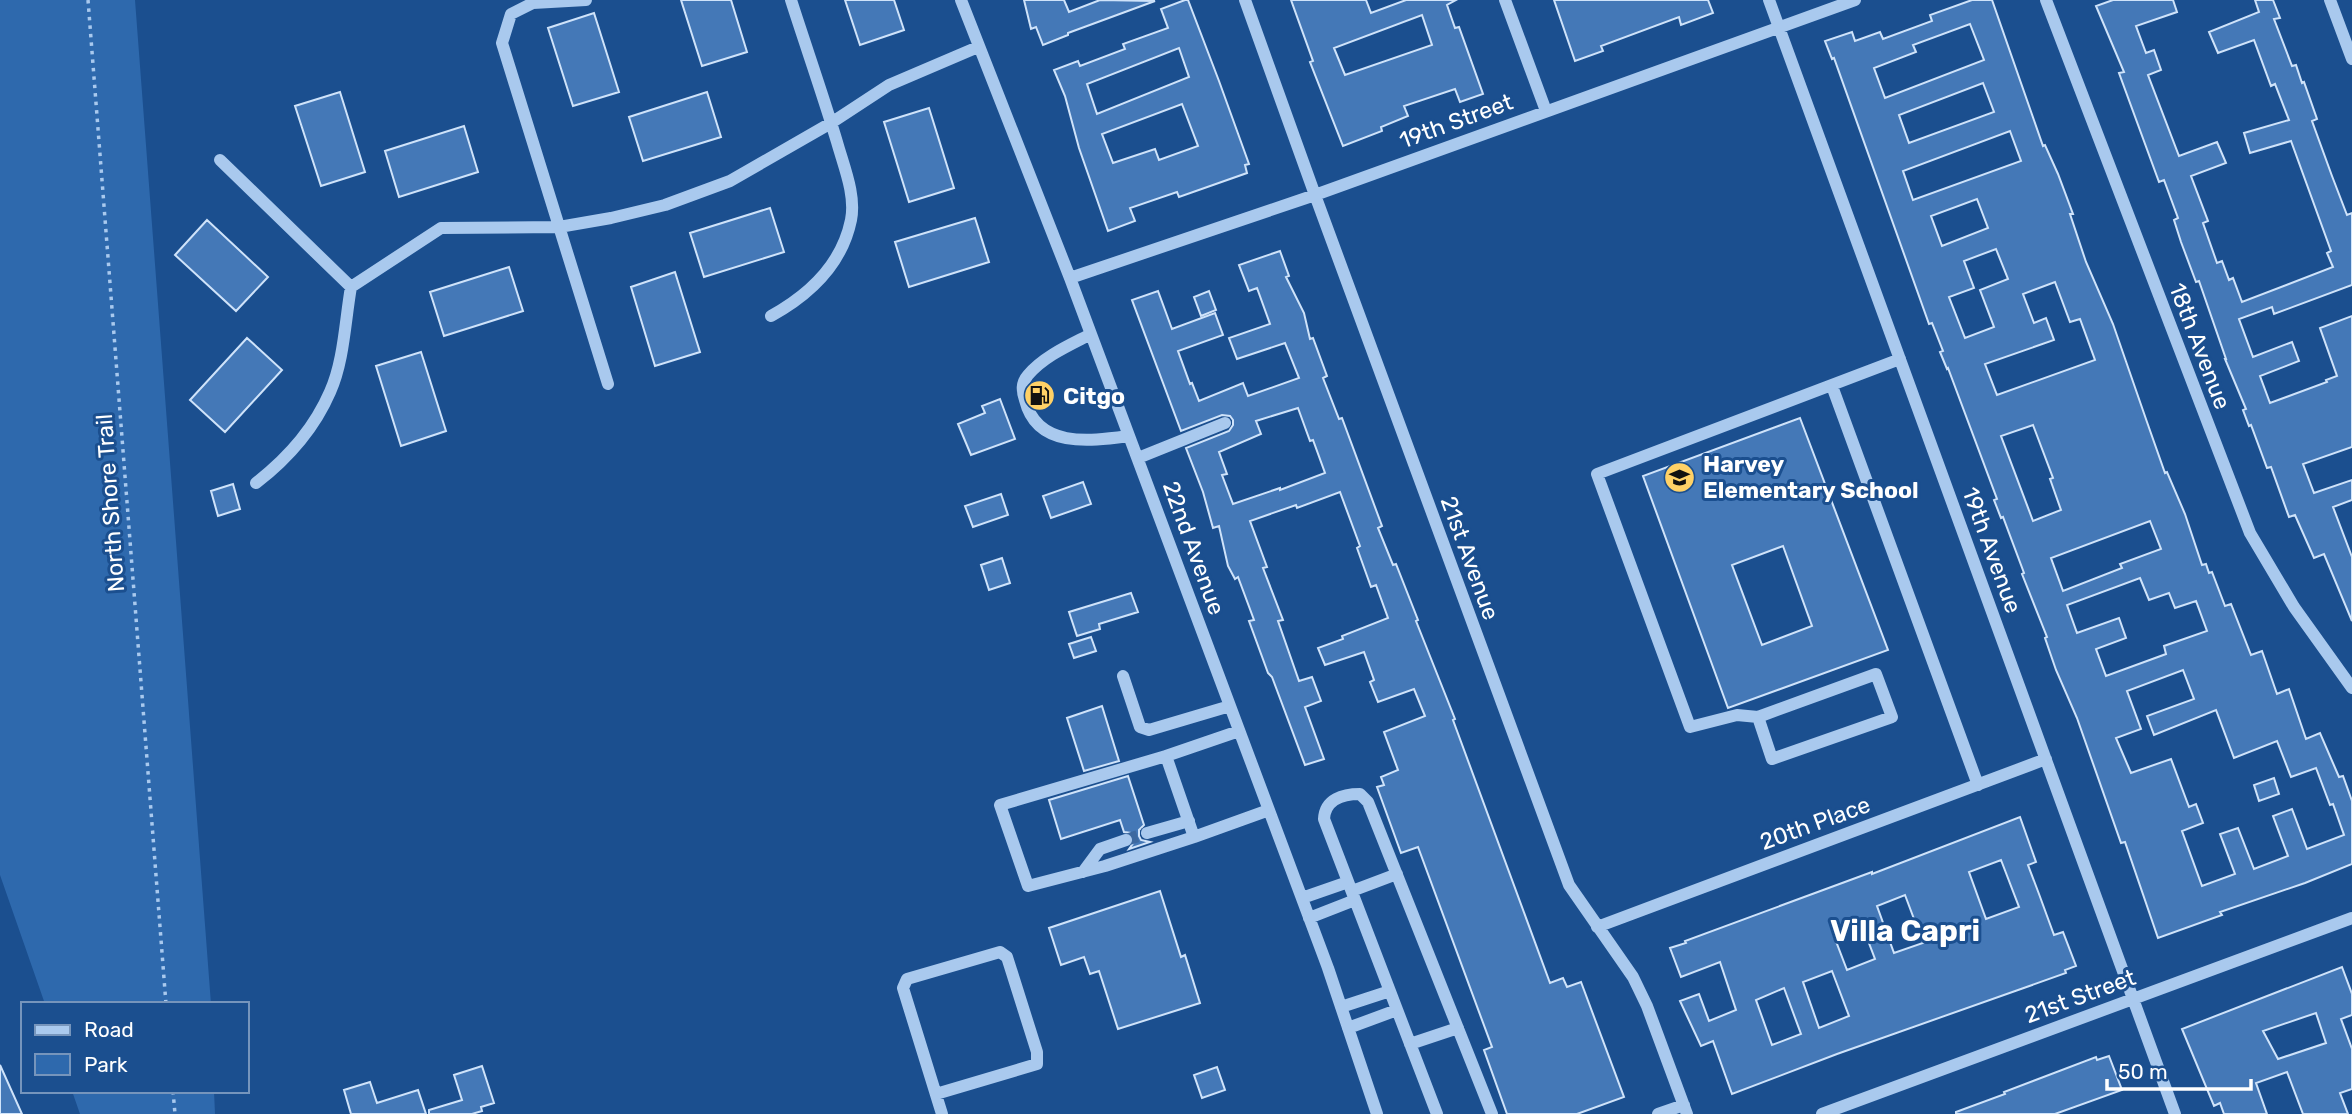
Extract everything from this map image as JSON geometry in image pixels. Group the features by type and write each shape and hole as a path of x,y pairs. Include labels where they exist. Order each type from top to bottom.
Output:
{"street":[{"path":"586,0 533,3 522,8 511,14 502,43 608,384"},
{"path":"771,316 796,301 820,280 840,251 851,219 850,186 791,0"},
{"name":"22nd Avenue","path":"961,0 1070,278 1240,731 1341,1007 1377,1114"},
{"name":"21st Avenue","path":"1245,0 1569,885 1623,960 1643,996 1685,1109"},
{"path":"1505,0 1546,111"},
{"name":"19th Avenue","path":"1769,0 2175,1114"},
{"name":"19th Street","path":"1070,278 1315,195 1855,0"},
{"name":"18th Avenue","path":"2046,0 2249,533 2294,607 2352,688"},
{"path":"2330,0 2352,60"},
{"path":"256,483 285,460 330,393 338,369 351,287 441,228 559,227 665,205 730,181 831,123 889,85 978,47"},
{"path":"220,160 351,287"},
{"path":"1091,334 1060,350 1026,376 1022,387 1029,415 1048,432 1067,439 1095,441 1129,436"},
{"path":"1758,717 1772,759 1892,717 1876,674 1758,717 1737,715 1690,727 1597,474 1900,359"},
{"path":"1832,386 1978,785"},
{"path":"1138,458 1225,423"},
{"path":"1123,676 1140,727 1149,730 1230,706"},
{"path":"1240,731 1000,806 1028,886 1083,872 1269,810"},
{"path":"1166,756 1194,836"},
{"name":"20th Place","path":"1597,927 2046,760"},
{"path":"1437,1114 1324,819 1324,811 1331,801 1348,794 1360,794 1368,802 1492,1114"},
{"path":"1147,833 1189,821"},
{"path":"1083,872 1100,849 1126,840"},
{"path":"1309,918 1352,891 1397,874"},
{"path":"1302,898 1352,891"},
{"name":"21st Street","path":"1822,1114 2352,918"},
{"path":"936,1094 1037,1064 1037,1052 1007,957 1000,952 907,979 903,988 942,1114"},
{"path":"1341,1007 1390,991"},
{"path":"1348,1028 1397,1010"},
{"path":"1410,1044 1458,1028"},
{"path":"1658,1114 1685,1109"}],"path":[{"name":"North Shore Trail","path":"88,0 166,1002"},
{"path":"173,1093 174,1114"}],"green space":[{"path":"0,0 135,0 211,1002 44,1002 0,875"},
{"path":"73,1093 214,1093 215,1114 80,1114"}],"building":[{"path":"681,0 731,0 747,52 702,66"},
{"path":"845,0 894,0 904,30 860,45"},
{"path":"1024,0 1064,0 1069,12 1100,0 1155,1 1043,45 1036,27 1031,29"},
{"path":"1188,0 1249,164 1245,165 1247,173 1179,197 1177,192 1130,208 1135,221 1108,231 1079,148 1065,96 1054,70 1078,61 1080,66 1125,49 1123,44 1168,28 1161,9","holes":["1179,48 1189,77 1097,114 1087,84","1182,104 1198,146 1159,160 1155,149 1113,163 1102,134"]},
{"path":"1291,0 1366,0 1371,13 1406,0 1456,0 1447,5 1455,28 1459,27 1483,94 1460,102 1455,89 1404,106 1408,116 1381,127 1382,131 1343,146 1310,62 1313,61","holes":["1422,15 1432,45 1345,75 1334,48"]},
{"path":"1554,0 1708,0 1713,13 1681,25 1679,17 1601,46 1603,51 1575,61"},
{"path":"1972,0 1992,0 2043,146 2045,145 2058,174 2073,214 2070,214 2086,262 2113,324 2165,473 2167,472 2185,514 2202,565 2206,564 2209,573 2212,572 2225,606 2231,604 2251,655 2262,651 2277,694 2289,689 2306,739 2320,733 2339,777 2343,776 2352,801 2352,864 2220,912 2222,915 2158,938 2125,842 2121,843 2077,718 2056,670 2045,638 2047,637 2022,574 2024,573 1994,500 1997,499 1940,352 1943,351 1932,323 1929,324 1834,58 1832,59 1825,41 1852,32 1855,41 1880,32 1883,39 1932,21 1930,15","holes":["1970,24 1984,60 1885,98 1874,68 1916,52 1913,45","1983,83 1994,112 1909,143 1899,115","2010,131 2021,161 1913,200 1903,171","1977,199 1988,228 1942,246 1931,216","1996,249 2008,279 1980,290 1994,327 1965,338 1949,297 1974,288 1964,261","2055,282 2070,322 2080,319 2095,360 1997,395 1985,364 2054,340 2046,318 2034,323 2023,294","2033,425 2053,478 2050,479 2061,510 2033,521 2001,436","2150,521 2161,549 2120,564 2122,568 2063,591 2051,558","2140,578 2149,600 2169,593 2175,608 2196,601 2207,631 2164,646 2166,654 2106,676 2096,649 2126,638 2119,618 2077,633 2067,605","2183,670 2194,699 2147,716 2154,735 2216,710 2234,758 2277,741 2291,777 2316,768 2344,835 2307,849 2292,809 2273,816 2288,856 2254,869 2238,828 2220,834 2235,874 2202,886 2182,831 2203,823 2196,804 2189,807 2171,759 2131,773 2116,738 2141,729 2127,691"]},
{"path":"2113,0 2173,0 2177,12 2136,26 2146,53 2154,50 2161,70 2148,75 2179,156 2217,142 2226,163 2191,176 2208,221 2203,223 2217,263 2222,261 2229,280 2233,278 2242,302 2333,267 2327,253 2331,251 2291,141 2250,153 2244,133 2289,120 2275,84 2271,86 2254,40 2218,53 2209,32 2259,12 2255,0 2273,0 2280,18 2274,19 2292,66 2296,65 2302,83 2304,82 2317,119 2312,121 2347,215 2352,213 2352,285 2274,314 2272,307 2239,319 2253,357 2292,342 2299,361 2260,376 2270,403 2337,376 2320,328 2352,316 2352,447 2303,464 2314,493 2352,480 2352,500 2333,507 2352,557 2352,621 2324,554 2314,558 2295,515 2289,517 2271,467 2267,468 2251,425 2249,426 2243,410 2246,409 2225,359 2199,281 2196,282 2181,242 2174,220 2178,218 2164,180 2159,182 2119,73 2124,72 2096,6"},
{"path":"594,13 619,92 573,106 548,28"},
{"path":"340,92 365,172 321,186 295,106"},
{"path":"707,92 721,137 643,161 629,117"},
{"path":"929,108 954,188 909,202 884,122"},
{"path":"464,126 478,172 399,197 385,151"},
{"path":"770,208 784,252 704,277 690,233"},
{"path":"975,218 989,262 909,287 895,242"},
{"path":"207,220 268,277 236,311 175,255"},
{"path":"1280,251 1289,276 1286,277 1304,313 1310,339 1313,338 1327,376 1323,378 1339,419 1342,418 1382,526 1378,528 1393,565 1396,564 1418,620 1416,621 1455,719 1453,720 1550,983 1563,978 1567,987 1581,982 1624,1097 1577,1114 1507,1114 1484,1050 1492,1047 1418,847 1401,853 1377,787 1384,785 1381,777 1398,770 1384,732 1425,716 1414,689 1378,702 1370,682 1374,680 1364,652 1325,665 1318,648 1388,618 1376,585 1371,587 1357,548 1360,546 1340,492 1250,521 1267,567 1263,568 1283,620 1278,621 1299,681 1312,677 1321,701 1305,707 1324,759 1305,765 1249,621 1254,620 1238,577 1235,579 1228,566 1219,526 1213,528 1186,448 1229,431 1233,420 1230,416 1222,415 1181,431 1132,300 1158,291 1172,329 1215,313 1223,335 1178,351 1199,401 1243,383 1248,396 1299,378 1285,343 1237,359 1229,338 1270,324 1257,288 1249,291 1239,265","holes":["1298,408 1310,441 1313,440 1325,473 1233,504 1222,475 1227,474 1219,452 1261,434 1256,421"]},
{"path":"509,267 523,311 444,336 430,292"},
{"path":"675,272 700,352 655,366 631,287"},
{"path":"1209,291 1216,310 1201,316 1194,297"},
{"path":"247,338 282,370 225,432 190,400"},
{"path":"421,352 446,431 401,446 376,366"},
{"path":"1000,399 1015,439 971,455 958,424 985,413 982,406"},
{"name":"Harvey Elementary School","path":"1800,418 1888,650 1728,708 1643,476","holes":["1783,546 1812,626 1762,645 1732,565"]},
{"path":"1083,482 1091,504 1051,518 1043,496"},
{"path":"233,484 240,509 218,516 211,491"},
{"path":"1001,494 1008,515 973,527 965,506"},
{"path":"1002,558 1010,583 989,590 981,565"},
{"path":"1131,593 1138,612 1099,624 1100,629 1077,636 1069,612"},
{"path":"1091,637 1096,651 1074,658 1069,644"},
{"path":"1102,706 1119,761 1084,771 1067,718"},
{"path":"1128,776 1144,825 1139,830 1139,836 1141,840 1150,842 1129,849 1134,838 1131,833 1124,832 1120,820 1061,839 1049,800"},
{"path":"2274,778 2279,794 2259,801 2254,785"},
{"path":"2020,817 2036,862 2028,865 2054,935 2063,932 2076,966 2065,970 2066,973 1732,1094 1713,1041 1701,1046 1680,1001 1699,994 1709,1021 1736,1010 1720,962 1681,977 1670,948","holes":["2001,860 2019,907 1986,919 1969,872","1905,895 1923,943 1894,953 1877,906","1862,925 1875,959 1847,970 1834,936","1832,971 1849,1016 1819,1028 1803,982","1784,988 1801,1034 1772,1045 1756,1000"]},
{"path":"1160,891 1181,957 1185,955 1200,1003 1118,1029 1099,971 1090,974 1084,957 1061,965 1049,928"},
{"path":"2342,967 2352,994 2352,1015 2341,1019 2352,1049 2352,1089 2340,1093 2348,1114 2303,1114 2287,1072 2256,1083 2267,1114 2224,1114 2220,1103 2214,1106 2182,1029","holes":["2316,1013 2326,1043 2278,1059 2263,1031"]},
{"path":"2109,1056 2122,1090 2055,1114 1956,1114 2005,1094 2004,1092 2096,1057 2097,1060"},
{"path":"0,1065 22,1114 0,1114"},
{"path":"482,1066 494,1103 481,1107 482,1111 472,1114 429,1114 429,1110 462,1100 454,1075"},
{"path":"1217,1067 1225,1090 1202,1098 1194,1075"},
{"path":"370,1082 377,1103 418,1090 426,1114 351,1114 344,1090"}],"tunnel":[{"path":"1126,840 1147,833"}],"place":[{"name":"Citgo","path":"1040,396"},
{"name":"Harvey Elementary School","path":"1680,477"}],"district":[{"name":"Villa Capri","path":"1905,931"}]}
